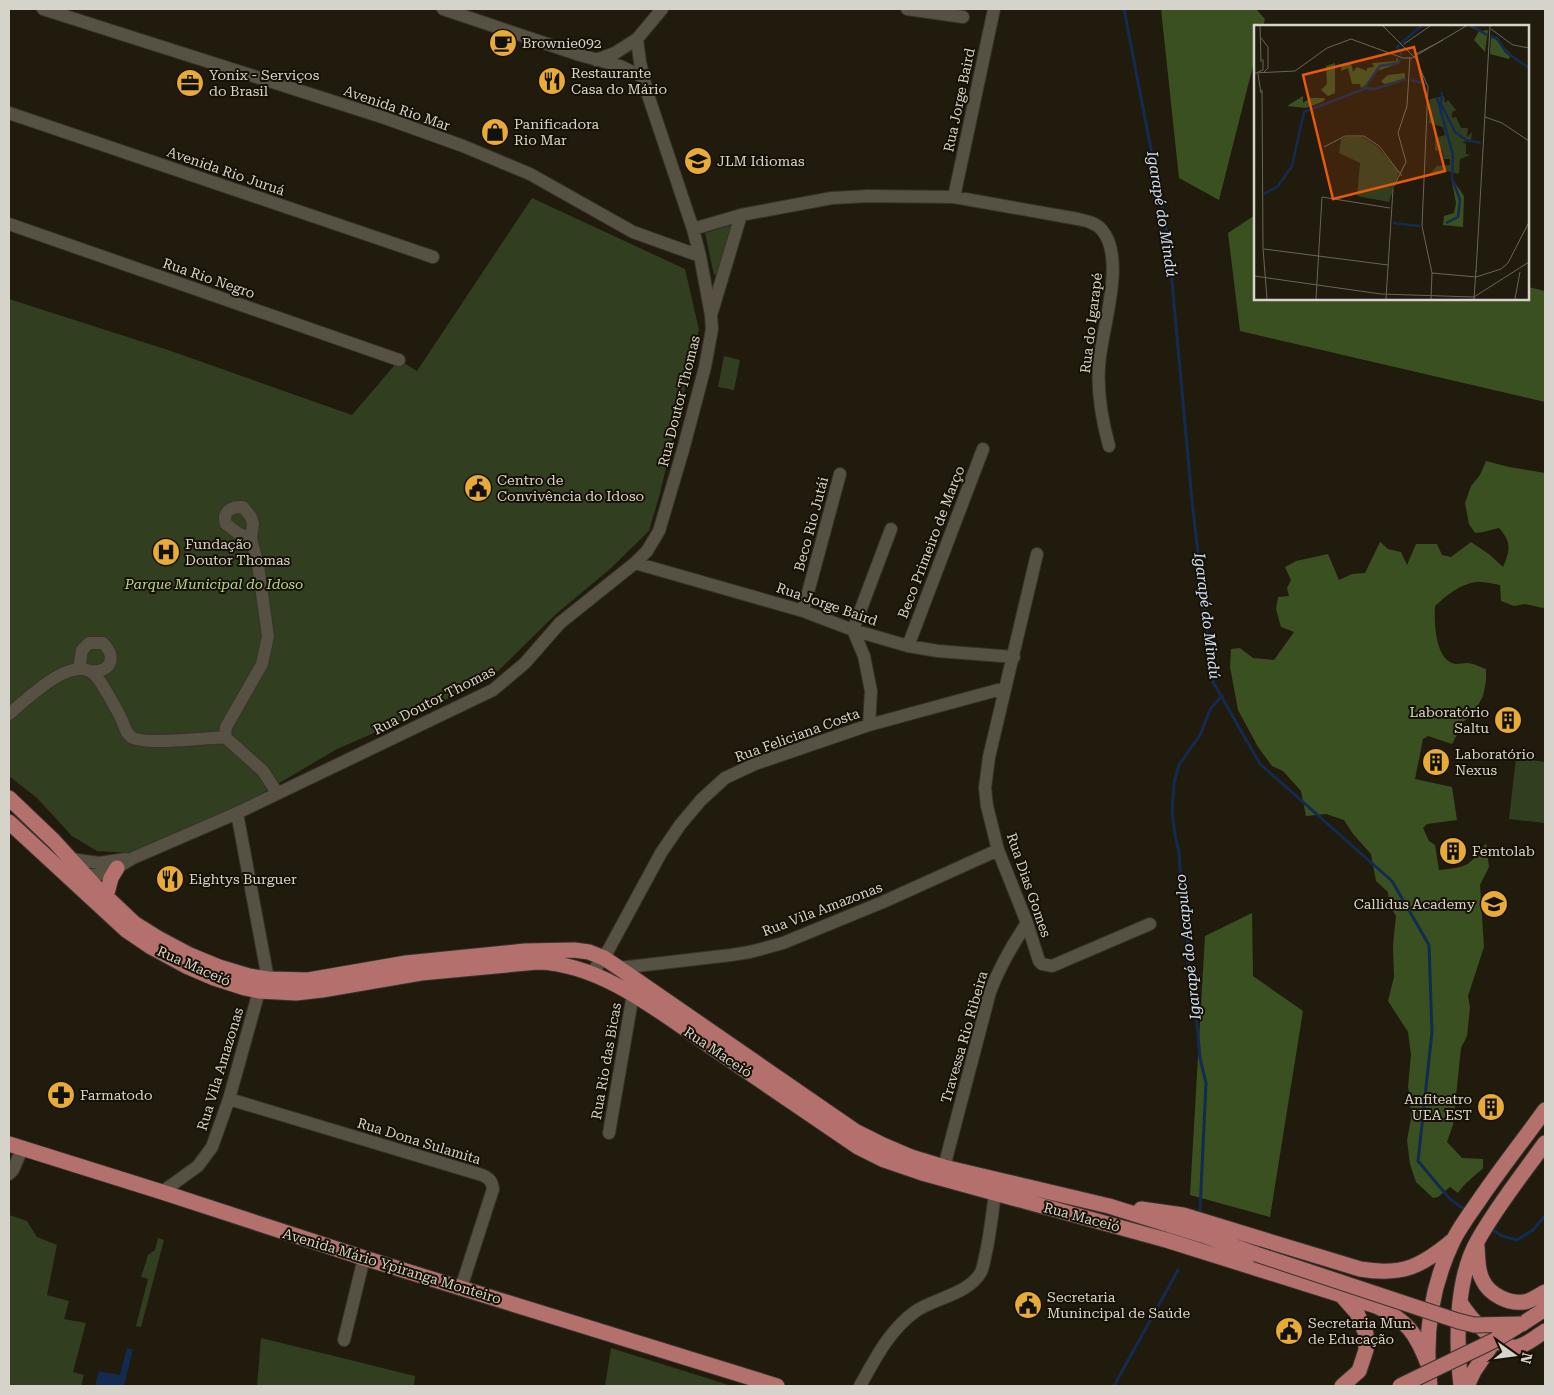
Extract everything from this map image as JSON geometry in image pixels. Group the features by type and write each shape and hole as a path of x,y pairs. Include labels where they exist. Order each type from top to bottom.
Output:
{"main road":[{"name":"Rua Maceió","path":"9,798 54,841 106,897 134,922 158,938 190,955 234,971 249,976 308,980 406,963 525,951 574,950 589,952 604,958 619,968 855,1131 911,1157 1109,1206 1202,1235 1458,1321 1474,1325 1522,1324"},
{"name":"Rua Maceió","path":"9,822 126,930 151,946 214,978 259,991 296,993 421,973 538,962 576,967 633,994 858,1147 884,1160 904,1168 995,1194 1166,1240 1376,1306 1405,1324 1415,1337 1428,1364"},
{"path":"106,897 111,878 117,868"},
{"path":"1430,1386 1428,1333 1436,1286 1453,1240 1490,1185 1545,1110"},
{"path":"1461,1386 1458,1364 1460,1302 1465,1273 1477,1242 1545,1143"},
{"name":"Avenida Mário Ypiranga Monteiro","path":"15,1146 364,1258 777,1386"},
{"path":"1109,1206 1156,1210 1183,1215 1360,1269 1380,1272 1398,1272 1420,1264 1437,1254 1453,1240"},
{"path":"1477,1242 1479,1271 1483,1282 1491,1292 1511,1302 1525,1302 1545,1292"},
{"path":"1341,1295 1357,1313 1366,1334 1366,1350 1359,1371 1342,1386"},
{"path":"1460,1302 1480,1326 1500,1343 1510,1347 1519,1347 1545,1331"},
{"path":"1400,1386 1495,1340 1545,1309"},
{"path":"1467,1386 1474,1371 1495,1340"}],"street":[{"name":"Avenida Rio Mar","path":"43,9 382,117 463,146 530,174 632,232 700,256"},
{"path":"443,9 596,60 620,66 643,77"},
{"path":"596,60 615,53 637,39 662,9"},
{"path":"907,9 963,17"},
{"name":"Rua Jorge Baird","path":"954,197 994,9"},
{"name":"Rua Doutor Thomas","path":"65,875 97,876 117,868 133,858 237,813 493,690 525,662 560,623 647,551 659,531 683,450 705,367 712,329 700,256 643,77 637,39"},
{"name":"Avenida Rio Juruá","path":"9,113 433,257"},
{"name":"Rua do Igarapé","path":"693,230 741,215 832,198 868,196 954,197 1078,218 1092,223 1102,230 1111,251 1113,276 1100,349 1099,368 1099,396 1104,429 1110,446"},
{"name":"Rua Doutor Thomas","path":"711,315 741,215"},
{"name":"Rua Rio Negro","path":"9,224 399,360"},
{"name":"Beco Primeiro de Março","path":"908,646 983,449"},
{"name":"Beco Rio Jutái","path":"803,611 840,474"},
{"path":"869,725 871,691 869,678 864,656 853,630 891,529"},
{"path":"225,737 226,727 262,664 268,636 258,565 251,538"},
{"name":"Rua Dias Gomes","path":"1037,554 989,757 985,788 987,806 998,850 1028,923 1039,961 1042,964 1052,966 1150,924"},
{"name":"Rua Jorge Baird","path":"635,562 803,611 853,630 908,646 938,651 1014,657"},
{"path":"9,714 59,674 84,670 96,676 132,738 161,741 225,737 263,771 277,793"},
{"name":"Rua Feliciana Costa","path":"591,973 604,958 661,853 680,825 701,800 725,778 755,764 869,725 1005,688"},
{"path":"237,813 268,978"},
{"name":"Rua Vila Amazonas","path":"619,968 731,956 783,943 883,902 998,850"},
{"name":"Rua Doutor Thomas","path":"71,859 99,863 133,858"},
{"name":"Travessa Rio Ribeira","path":"944,1166 990,992 1007,954 1028,923"},
{"name":"Rua Vila Amazonas","path":"162,1192 198,1166 212,1147 229,1099 259,991"},
{"name":"Rua Rio das Bicas","path":"609,1133 633,994"},
{"name":"Rua Dona Sulamita","path":"229,1099 488,1178 493,1184 493,1189 461,1288"},
{"path":"9,1174 12,1170 15,1146"},
{"path":"860,1386 889,1338 903,1322 918,1309 954,1293 974,1281 981,1271 988,1243 995,1194"},
{"path":"344,1340 364,1258"}],"green space":[{"path":"1161,9 1256,9 1265,19 1263,25 1254,25 1254,62 1219,200 1179,178"},
{"name":"Parque Municipal do Idoso","path":"532,198 685,269 699,330 660,493 649,531 610,569 556,614 495,674 422,712 337,749 220,818 130,853 97,851 72,836 37,798 9,776 9,299 168,350 352,415 399,360 417,371"},
{"path":"1254,216 1254,300 1529,300 1529,287 1545,291 1545,402 1240,331 1228,233"},
{"path":"732,225 720,274 714,275 705,233"},
{"path":"724,356 740,360 734,390 718,387"},
{"path":"1486,461 1545,473 1545,606 1543,608 1525,604 1514,606 1501,601 1500,585 1479,582 1470,583 1459,588 1435,606 1437,638 1442,654 1452,663 1469,663 1486,669 1486,681 1483,696 1473,715 1464,721 1452,744 1428,736 1423,739 1415,779 1452,787 1457,820 1427,824 1423,828 1429,841 1435,845 1439,870 1456,868 1467,864 1486,843 1489,867 1480,885 1484,947 1468,996 1470,1008 1467,1036 1461,1048 1453,1125 1447,1142 1462,1158 1483,1159 1483,1168 1458,1193 1450,1187 1438,1197 1433,1198 1416,1182 1410,1164 1407,1140 1411,1119 1408,1087 1411,1055 1408,1032 1388,1001 1394,977 1393,945 1396,916 1389,905 1388,892 1376,881 1371,854 1353,834 1344,820 1326,814 1306,816 1301,791 1283,771 1272,766 1258,747 1238,710 1230,667 1231,649 1240,648 1253,658 1274,660 1294,632 1281,627 1276,609 1278,597 1289,596 1287,588 1291,580 1285,567 1296,561 1328,554 1339,580 1352,574 1365,573 1380,542 1388,549 1401,552 1407,565 1416,544 1437,544 1442,555 1451,557 1471,542 1503,567 1508,551 1506,538 1499,528 1475,533 1469,524 1465,503 1471,486 1480,475"},
{"path":"1516,758 1545,762 1545,823 1509,819"},
{"path":"1252,913 1253,976 1303,1011 1270,1217 1190,1195 1205,936"},
{"path":"9,1215 27,1221 37,1237 57,1245 47,1295 69,1301 64,1319 86,1323 73,1372 84,1375 81,1386 9,1386"},
{"path":"158,1238 164,1240 141,1327 136,1326 148,1279 141,1277 148,1255 155,1250"},
{"path":"261,1338 415,1376 414,1386 257,1386"},
{"path":"611,1348 732,1386 605,1386"}],"water":[{"path":"127,1348 133,1349 124,1386 95,1386 99,1371 120,1375"}],"waterway":[{"name":"Igarapé do Mindú","path":"1124,9 1168,238 1192,501 1213,682 1260,764 1392,881 1429,945 1432,1032 1418,1161 1450,1199 1467,1211"},
{"name":"Igarapé do Acapulco","path":"1200,1210 1206,1083 1200,1058 1187,956 1188,928 1182,899 1179,852 1172,812 1174,783 1179,765 1200,735 1211,708 1222,696"},
{"name":"Igarapé do Mindú","path":"1490,1228 1502,1236 1517,1240 1533,1230 1545,1216"},
{"name":"Igarapé do Acapulco","path":"1114,1386 1178,1270"}],"place":[{"name":"Brownie092","path":"503,43"},
{"name":"Restaurante Casa do Mário","path":"552,81"},
{"name":"Yonix - Serviços do Brasil","path":"190,83"},
{"name":"Panificadora Rio Mar","path":"495,132"},
{"name":"JLM Idiomas","path":"698,161"},
{"name":"Centro de Convivência do Idoso","path":"478,488"},
{"name":"Fundação Doutor Thomas","path":"166,552"},
{"name":"Laboratório Saltu","path":"1508,720"},
{"name":"Laboratório Nexus","path":"1436,762"},
{"name":"Femtolab","path":"1453,851"},
{"name":"Eightys Burguer","path":"170,879"},
{"name":"Callidus Academy","path":"1494,904"},
{"name":"Farmatodo","path":"61,1095"},
{"name":"Anfiteatro UEA EST","path":"1491,1107"},
{"name":"Secretaria Munincipal de Saúde","path":"1028,1305"},
{"name":"Secretaria Mun. de Educação","path":"1289,1331"}]}
